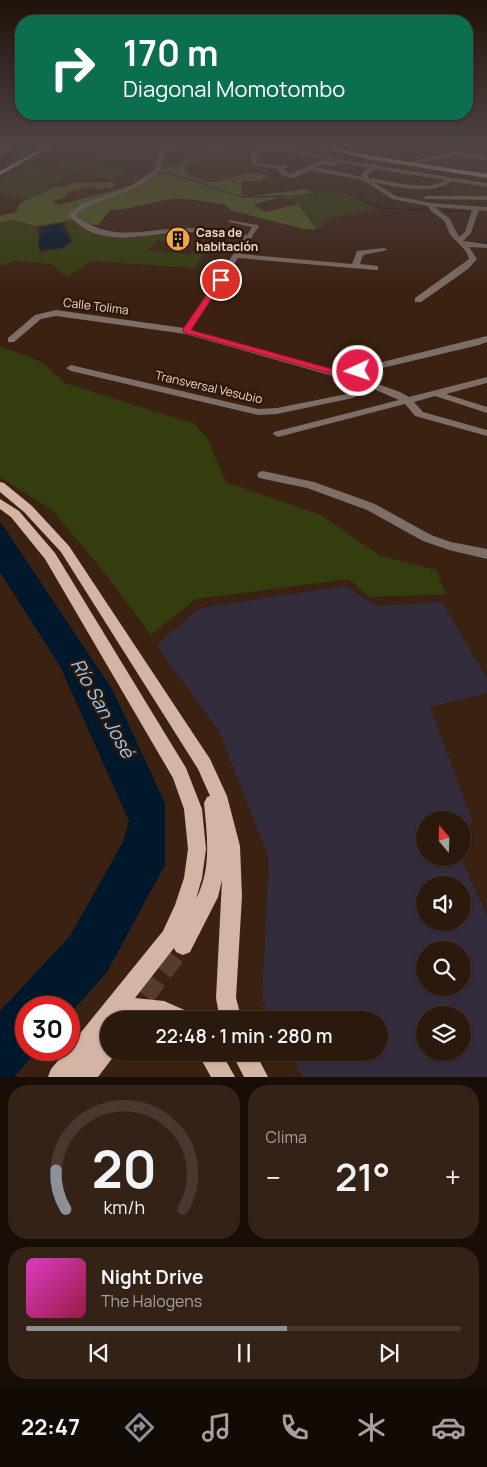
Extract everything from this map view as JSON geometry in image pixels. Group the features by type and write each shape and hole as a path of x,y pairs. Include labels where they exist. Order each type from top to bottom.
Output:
{"main road":[{"path":"0,486 28,509 65,550 204,764 221,802 231,846 232,896 226,998 229,1011"},
{"path":"0,502 15,514 50,556 180,774 193,808 197,849 193,878 184,908 170,938 112,1011"},
{"path":"183,945 211,890 218,852 216,812 204,764"},
{"path":"119,1011 128,1008 146,1008 163,1011"},
{"path":"59,1077 100,1026"},
{"path":"84,1077 100,1057"},
{"path":"214,1061 224,1077"},
{"path":"247,1061 257,1077"}],"street":[{"path":"118,193 80,208 72,214 73,217 97,232 114,236 188,230 249,237"},
{"path":"388,193 394,198 431,207 487,209"},
{"path":"394,198 487,198"},
{"path":"418,300 465,268 473,259 471,252 451,233 448,220 431,207"},
{"path":"460,243 468,233 476,209"},
{"path":"186,331 256,225 231,221"},
{"path":"460,243 487,246"},
{"path":"355,267 360,253 384,250"},
{"path":"237,256 375,268"},
{"name":"Calle Tolima","path":"11,340 38,317 56,313 186,331 368,383 397,394 408,401 420,414 487,433"},
{"path":"342,375 487,339"},
{"name":"Transversal Vesubio","path":"71,368 258,412 277,411 350,396 368,383"},
{"path":"278,434 487,380"},
{"path":"436,394 486,408"},
{"path":"263,475 310,485 371,507 427,538 450,546 487,554"}],"shaded area":[{"path":"454,193 480,193 481,196 457,196"},
{"path":"345,586 377,606 442,602 487,679 487,693 430,707 469,811 416,811 416,866 465,866 469,876 416,876 416,931 471,931 471,880 487,916 487,1077 303,1077 294,1061 388,1061 388,1011 268,1011 262,1000 269,859 219,731 156,645 200,608"}],"green space":[{"path":"1,193 38,193 27,200"},
{"path":"41,193 67,193 64,198 52,201 59,205 102,193 241,193 245,197 274,193 315,193 316,194 288,199 280,197 253,205 265,212 298,204 316,229 304,229 230,210 226,205 185,199 153,202 129,208 110,210 98,225 92,225 79,219 37,226 14,220 0,222 0,216 16,212 20,203"},
{"path":"316,193 348,193 377,210 325,219 323,227 316,229 293,199"},
{"path":"14,220 37,226 39,253 64,248 73,241 65,221 76,223 93,233 113,237 179,233 171,242 158,240 147,250 190,255 199,244 209,245 195,268 92,261 67,277 51,264 16,261 0,266 0,222"},
{"path":"0,346 42,362 65,383 195,424 207,438 226,482 321,515 379,555 436,570 446,594 370,597 349,579 196,599 151,635 108,577 53,511 0,477"}],"water":[{"path":"62,223 71,242 61,248 42,250 39,246 39,237 42,231 39,228"},
{"name":"Río San José","path":"0,523 112,689 165,803 165,865 107,972 80,1003 80,996 15,996 15,1061 28,1061 14,1077 0,1077 0,1011 70,936 123,842 129,821 61,668 0,572"}],"waterway":[{"path":"230,193 241,197 301,196 314,193"},
{"path":"347,193 381,208 474,212"},
{"path":"475,222 478,213"},
{"path":"478,243 487,243"}],"tunnel":[{"path":"134,1011 183,945"}],"place":[{"name":"Casa de habitación","path":"178,239"}],"route":[{"path":"221,280 186,331 252,348 342,375 358,371"}]}
